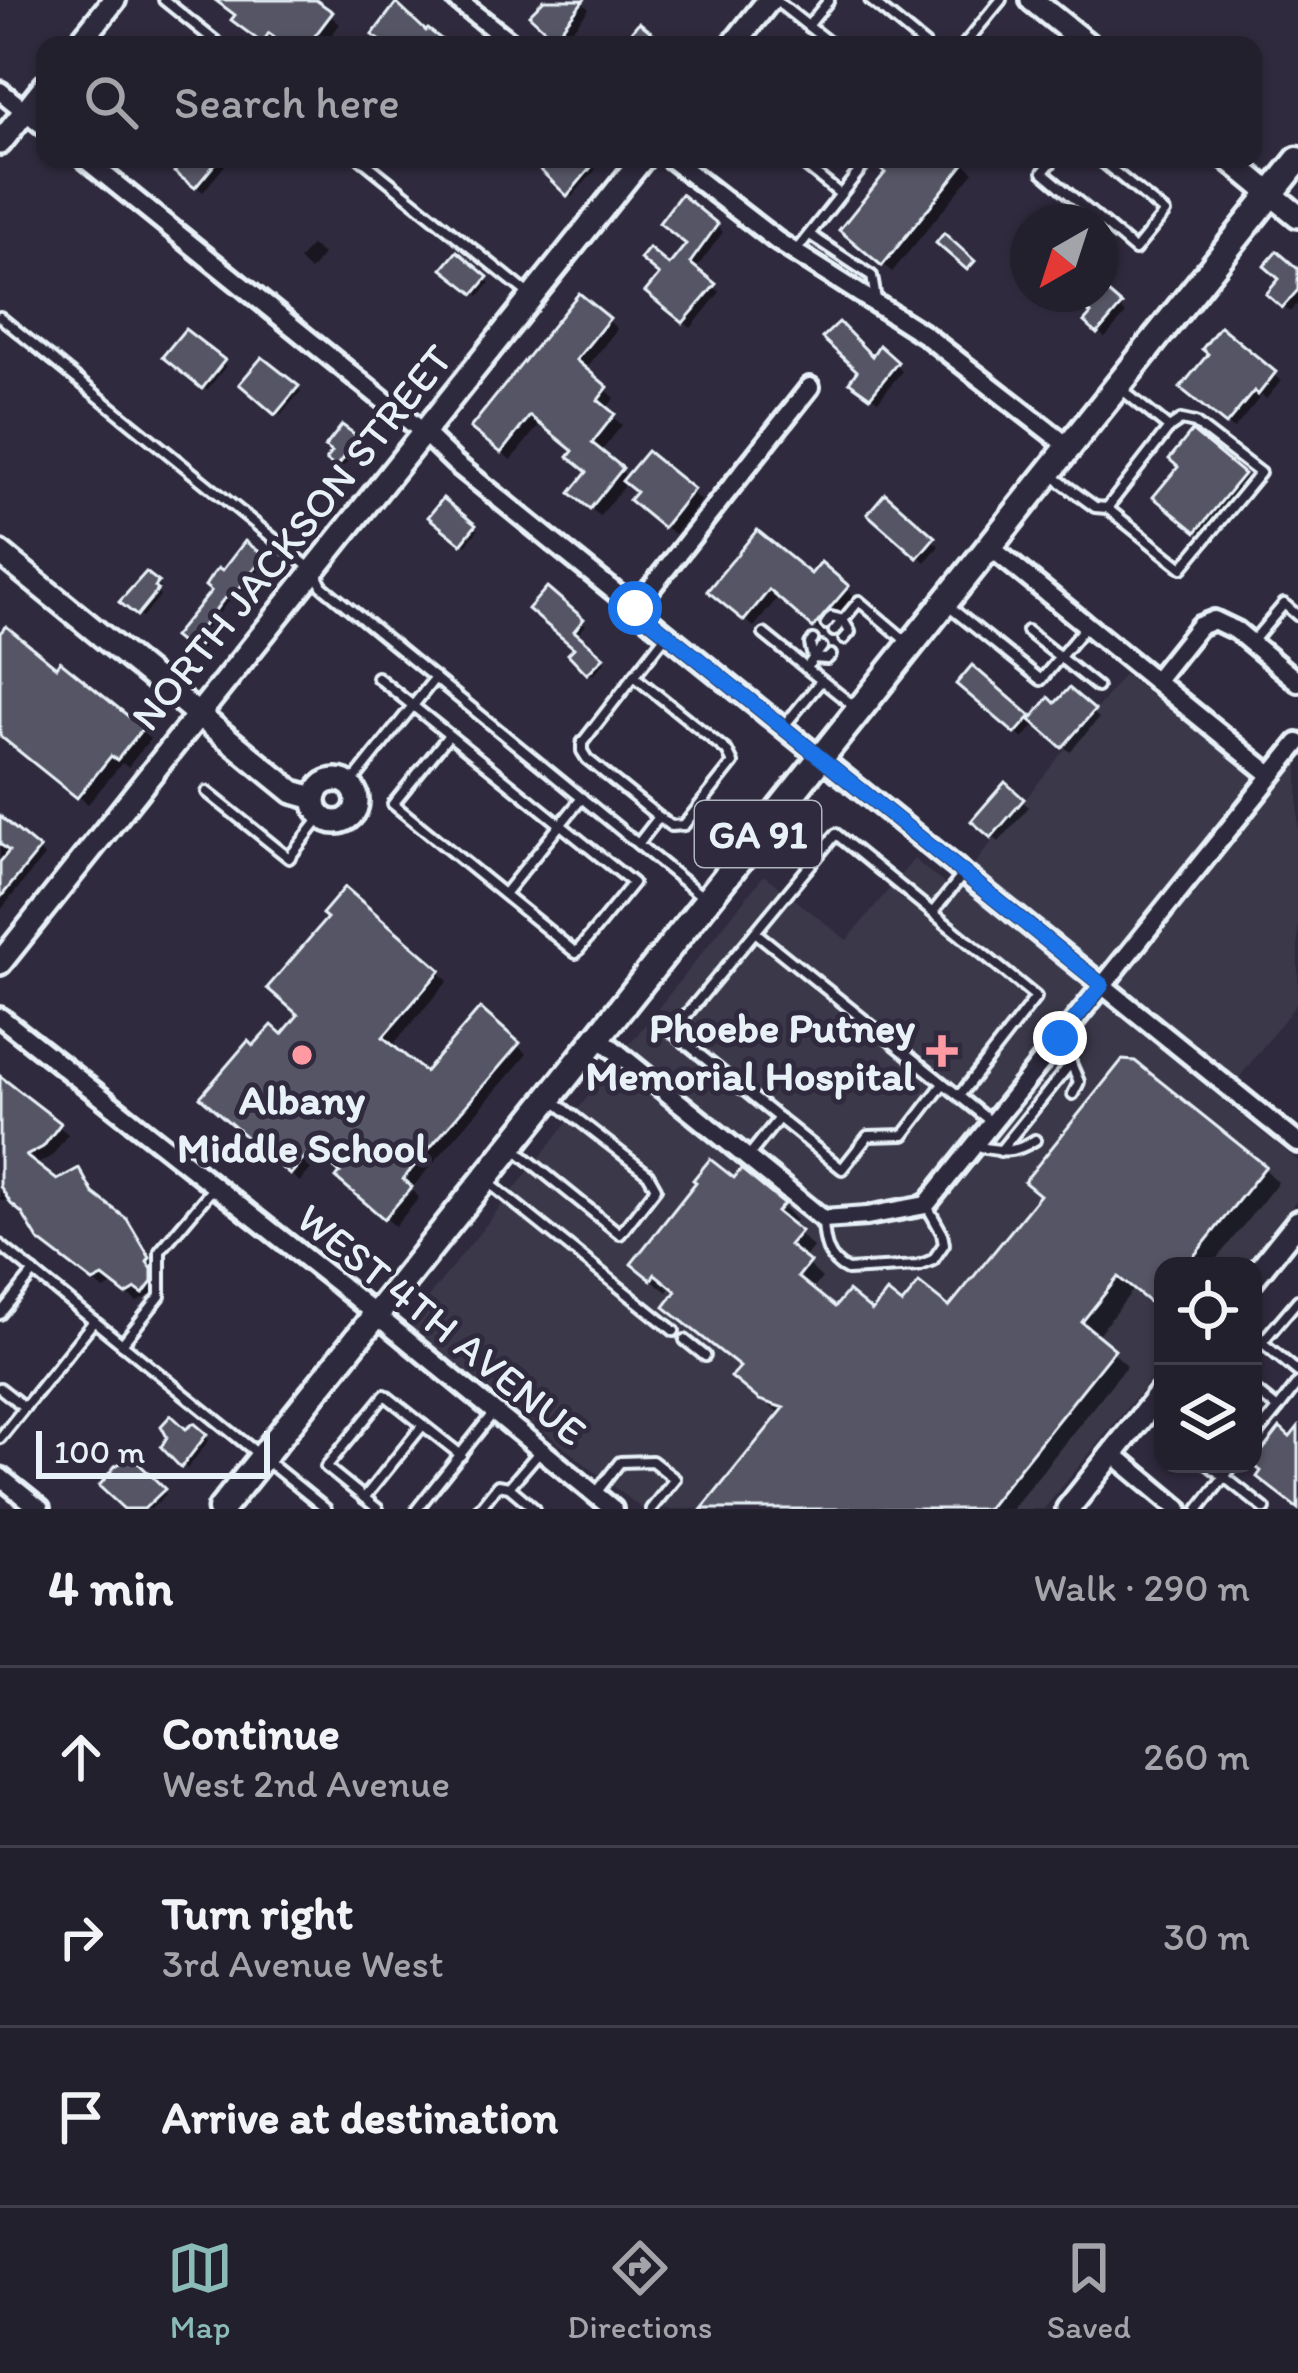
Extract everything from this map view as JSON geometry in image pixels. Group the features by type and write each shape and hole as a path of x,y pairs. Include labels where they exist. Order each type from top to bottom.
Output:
{"main road":[{"name":"GA 91","path":"221,1509 1298,160"}],"street":[{"path":"85,36 114,0"},
{"path":"457,0 503,36"},
{"path":"741,36 772,0"},
{"path":"1032,0 1077,36"},
{"path":"0,92 36,120"},
{"path":"0,143 36,97"},
{"path":"96,168 1298,1143"},
{"name":"NORTH JACKSON STREET","path":"0,963 635,168"},
{"path":"683,168 777,241 876,302 982,377 1069,447"},
{"path":"1240,168 1298,216"},
{"path":"635,608 810,386"},
{"path":"989,547 1271,775"},
{"path":"0,553 335,822 349,818 357,798 350,785 332,780 320,786 318,807"},
{"path":"1155,681 1199,626 1214,620 1237,631 1298,682"},
{"path":"597,1036 824,1220 926,1205 1298,743"},
{"name":"WEST 4TH AVENUE","path":"0,1017 613,1509"},
{"path":"1262,1267 1298,1222"},
{"path":"1068,1509 1154,1401"},
{"path":"1112,1453 1179,1509"},
{"path":"0,1477 40,1509"}],"lane":[{"path":"164,0 209,36"},
{"path":"772,0 821,36"},
{"path":"808,26 829,0"},
{"path":"870,0 914,36"},
{"path":"971,36 1000,0"},
{"path":"372,168 532,297"},
{"path":"808,168 840,194"},
{"path":"796,252 862,168"},
{"path":"1046,168 1042,172 1135,250 1166,213 1110,168"},
{"path":"810,235 872,276 876,302"},
{"path":"0,317 706,899"},
{"path":"1118,386 1169,428"},
{"path":"1049,473 1095,507 1107,508 1182,568 1260,472 1195,423 1181,420 1169,428 1107,508"},
{"path":"830,628 859,601 911,645"},
{"path":"946,604 1041,680 1087,625"},
{"path":"1251,643 1284,604 1298,616"},
{"path":"842,620 850,632 844,639"},
{"path":"1027,631 1097,687"},
{"path":"634,676 727,751 733,763 684,825 670,826 582,751 582,742 667,633"},
{"path":"764,634 858,710"},
{"path":"813,640 813,658"},
{"path":"806,668 822,647"},
{"path":"813,658 831,655"},
{"path":"377,677 633,883 576,953 393,804 449,735"},
{"path":"350,785 435,678"},
{"path":"783,728 821,681"},
{"path":"207,793 289,858 318,807"},
{"path":"504,894 581,798"},
{"path":"638,844 659,817"},
{"path":"944,1084 904,1135 868,1136 842,1169 672,1032 836,834 1036,997 958,1096"},
{"path":"933,912 964,874"},
{"path":"755,932 992,1123"},
{"path":"1060,1038 1078,1082 1073,1094"},
{"path":"1000,1150 1071,1063"},
{"path":"510,1146 620,1234 656,1188 648,1174 548,1096"},
{"path":"746,1158 779,1118"},
{"path":"974,1146 1020,1150 1035,1140"},
{"path":"484,1179 674,1331"},
{"path":"122,1344 160,1296 160,1251 214,1187"},
{"path":"824,1220 826,1243 838,1266 847,1270 918,1266 933,1260 944,1244 926,1205"},
{"path":"0,1245 326,1509"},
{"path":"0,1314 34,1272"},
{"path":"1262,1334 1298,1300"},
{"path":"0,1438 94,1321"},
{"path":"685,1340 705,1356"},
{"path":"1262,1343 1298,1372"},
{"path":"1262,1429 1298,1383"},
{"path":"0,1388 24,1407"},
{"path":"378,1509 326,1467 385,1395 460,1455"},
{"path":"1262,1396 1278,1409"},
{"path":"417,1509 494,1412"},
{"path":"364,1498 423,1425"},
{"path":"509,1487 541,1450"},
{"path":"595,1494 620,1462 652,1462 675,1479 651,1509"},
{"path":"1219,1473 1264,1509"},
{"path":"1199,1509 1227,1473"},
{"path":"479,1509 498,1485 509,1487 535,1509"}],"shaded area":[{"name":"Phoebe Putney Memorial Hospital","path":"1124,674 1270,786 1298,756 1298,1002 1222,1100 1298,1161 1298,1199 1250,1257 1154,1257 1154,1375 1044,1509 642,1509 407,1324 764,875 847,940 914,859 953,891"}],"building":[{"path":"215,0 316,0 333,12 315,36 253,36 231,20 235,15"},
{"path":"544,0 584,0 556,36 529,15"},
{"path":"396,3 437,36 374,36"},
{"path":"639,22 656,36 627,36"},
{"path":"177,168 212,168 195,188 174,172"},
{"path":"538,168 590,168 567,196"},
{"path":"879,168 961,168 882,266 839,230 885,173"},
{"path":"681,194 718,224 690,263 716,284 683,323 645,292 659,275 640,259 649,248 669,265 686,244 659,223"},
{"path":"944,233 975,261 967,270 936,243"},
{"path":"457,251 488,277 474,294 442,269"},
{"path":"1277,251 1298,269 1298,290 1282,308 1266,294 1279,279 1264,266"},
{"path":"579,293 610,318 576,360 608,387 598,400 615,414 592,443 623,468 590,509 570,493 587,472 568,457 573,451 530,416 501,453 470,428"},
{"path":"1116,312 1097,334 1084,322 1091,314"},
{"path":"839,322 872,356 879,345 898,362 870,397 849,382 857,371 822,338"},
{"path":"1220,326 1276,372 1226,425 1180,388 1208,354 1202,349"},
{"path":"185,329 225,360 202,389 162,357"},
{"path":"262,357 299,386 275,415 239,384"},
{"path":"342,425 363,446 353,460 346,455 336,468 326,460 332,452 325,447"},
{"path":"1192,431 1244,474 1196,532 1153,497 1178,467 1169,459"},
{"path":"647,451 694,489 663,528 629,500 636,492 622,481"},
{"path":"885,493 935,537 917,558 867,514"},
{"path":"443,498 476,525 461,544 428,517"},
{"path":"757,530 811,574 821,562 849,586 813,628 769,590 744,621 707,591"},
{"path":"245,541 265,556 200,630 207,635 194,652 189,650 173,637 211,591 205,586 210,578 218,568 222,571"},
{"path":"146,572 159,582 158,590 137,616 119,602"},
{"path":"547,587 584,619 574,631 604,657 587,674 568,654 574,648 528,609"},
{"path":"6,626 56,667 60,661 143,728 117,760 111,756 77,798 0,736 0,633"},
{"path":"972,665 1031,716 1015,734 956,684"},
{"path":"1069,688 1095,710 1062,748 1030,720 1049,697 1055,703"},
{"path":"1005,782 1024,799 991,838 971,821"},
{"path":"0,816 40,849 0,898 0,862 9,851 0,844"},
{"name":"Albany Middle School","path":"345,887 441,970 383,1037 425,1072 480,1008 520,1043 403,1179 412,1187 384,1219 336,1178 340,1173 312,1149 290,1175 200,1097 248,1041 253,1046 272,1025 282,1034 298,1015 267,988 327,918 322,914"},
{"name":"Phoebe Putney Memorial Hospital","path":"1122,1060 1135,1061 1266,1166 1193,1257 1154,1257 1154,1306 1118,1277 1082,1322 1115,1349 987,1509 702,1509 784,1408 759,1400 731,1377 740,1367 664,1307 676,1291 655,1274 651,1280 631,1264 710,1159 734,1178 741,1169 784,1204 777,1212 801,1231 789,1245 810,1262 798,1277 835,1307 848,1291 872,1311 887,1292 902,1304 919,1283 949,1307 1040,1195 1024,1182"},
{"path":"0,1076 61,1123 43,1147 26,1156 57,1180 79,1168 93,1193 127,1219 150,1258 152,1282 143,1294 136,1289 126,1295 103,1277 93,1282 38,1240 11,1204 0,1186"},
{"path":"171,1415 186,1429 194,1423 207,1434 181,1468 161,1447 167,1437 161,1426"},
{"path":"1298,1427 1298,1509 1257,1477 1262,1473 1262,1451 1280,1428 1290,1437"},
{"path":"132,1457 165,1489 144,1509 124,1509 99,1486 115,1466"}],"place":[{"name":"Phoebe Putney Memorial Hospital","path":"942,1051"},
{"name":"Albany Middle School","path":"302,1055"}],"route":[{"path":"635,608 1102,985 1060,1038"}]}
